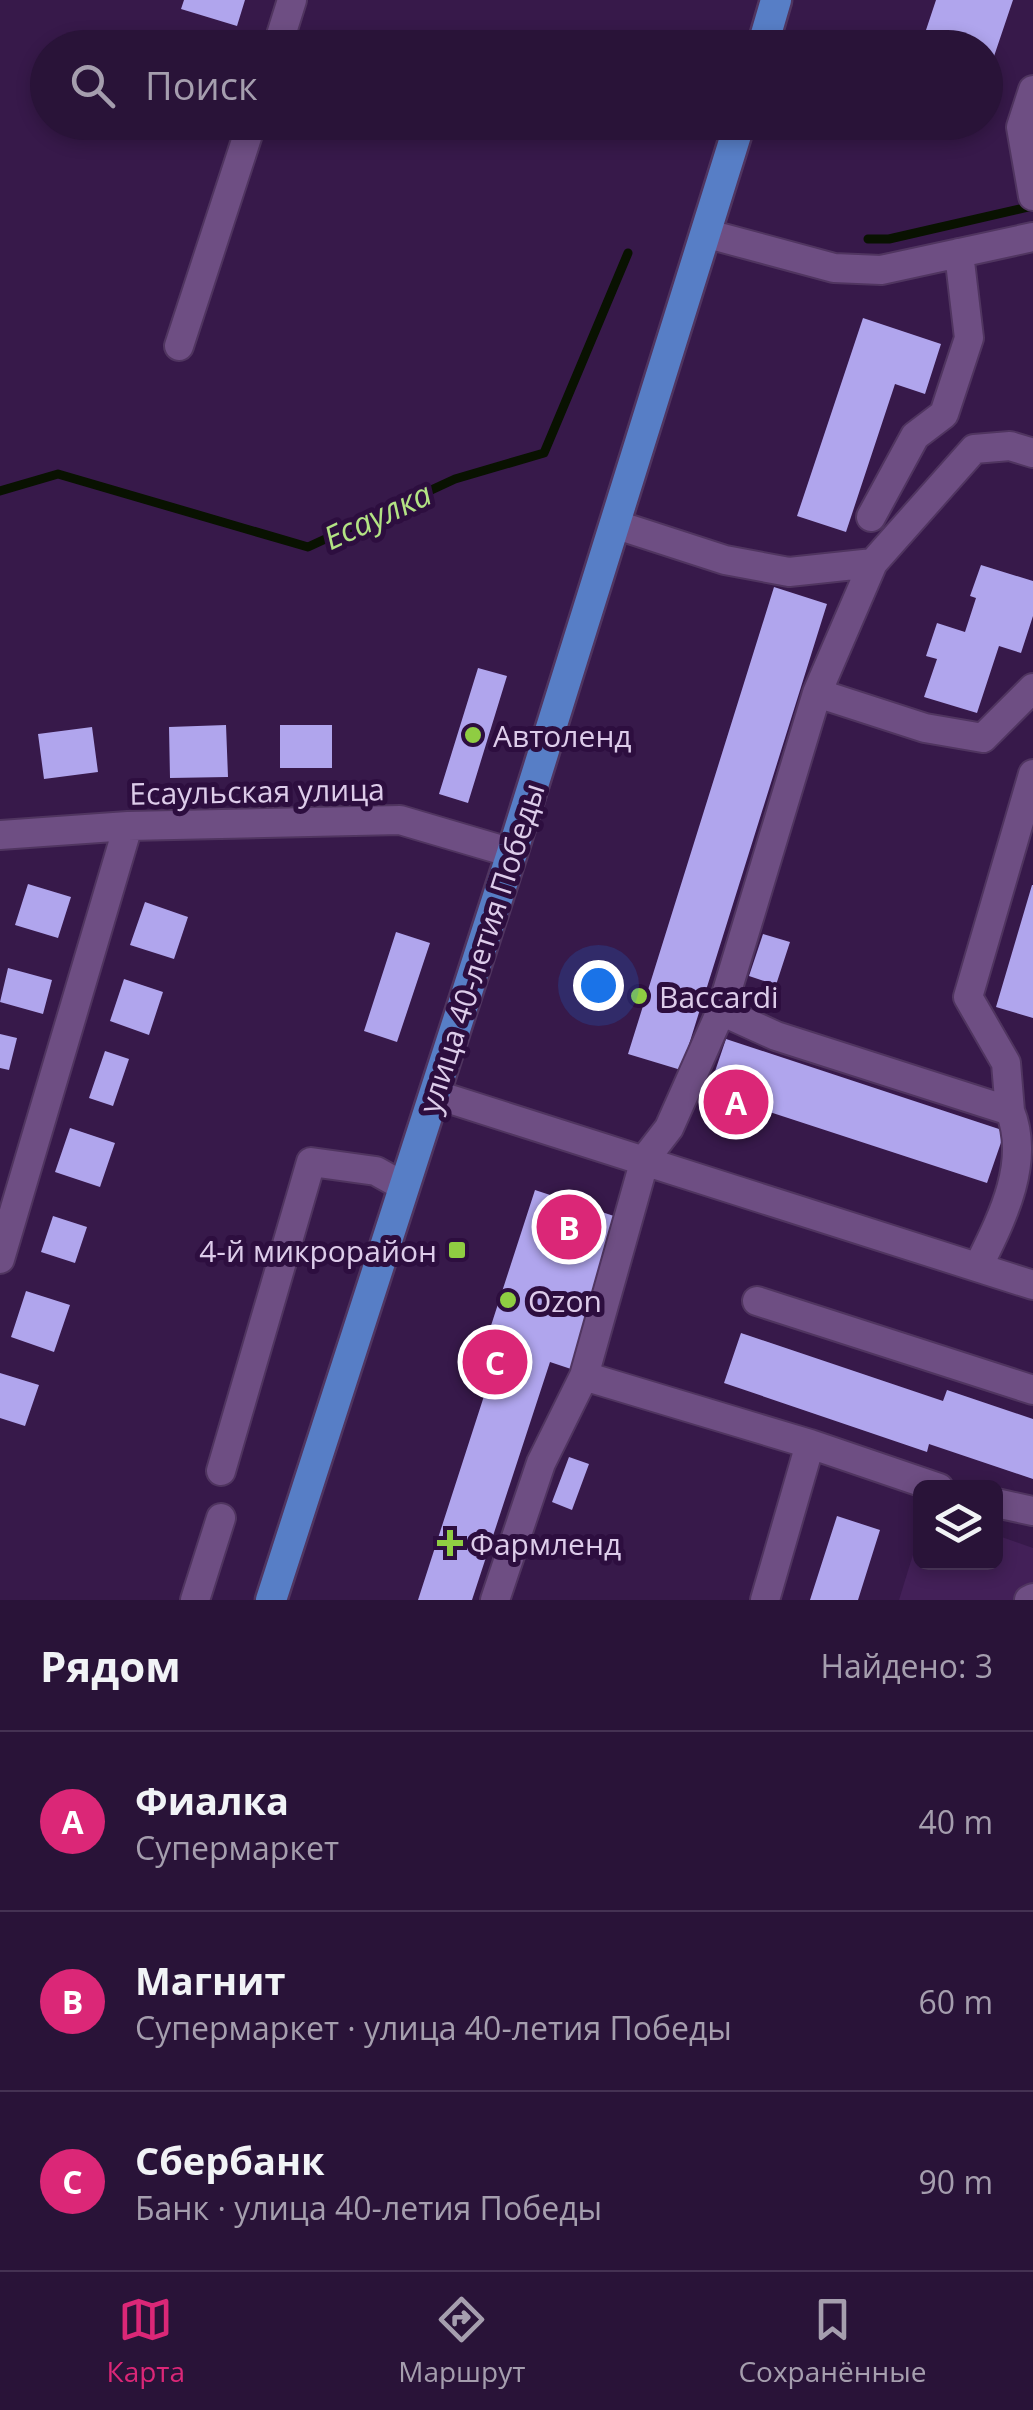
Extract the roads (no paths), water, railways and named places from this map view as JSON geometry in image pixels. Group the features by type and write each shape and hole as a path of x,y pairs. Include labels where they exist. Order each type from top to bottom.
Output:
{"main road":[{"path":"767,30 776,0"},
{"name":"улица 40-летия Победы","path":"271,1600 512,853 735,140"}],"street":[{"path":"283,30 292,0"},
{"path":"1031,176 1020,127 1033,90"},
{"path":"179,346 246,140"},
{"path":"708,234 834,268 881,270 1033,237"},
{"path":"871,517 915,436 944,414 970,338 958,254"},
{"path":"494,1600 541,1462 584,1376 645,1159 670,1128 721,1011 817,693 873,563 974,450 1010,446 1033,452"},
{"path":"614,524 725,560 789,572 873,563"},
{"path":"817,693 925,728 983,738 1033,688"},
{"path":"978,1268 1010,1200 1018,1132 1010,1111 1006,1064 968,997 1033,774"},
{"name":"Есаульская улица","path":"0,835 128,826 400,820 512,853"},
{"path":"0,1259 128,826"},
{"path":"721,1011 776,1036 1010,1111"},
{"path":"434,1094 1033,1285"},
{"path":"221,1471 311,1162 376,1171 403,1186"},
{"path":"757,1301 1033,1390"},
{"path":"584,1376 916,1480"},
{"path":"765,1600 810,1444"},
{"path":"1003,1505 1033,1511"},
{"path":"195,1600 221,1518"}],"waterway":[{"name":"Есаулка","path":"868,239 889,239 1033,206"},
{"name":"Есаулка","path":"0,491 58,474 308,547 455,479 544,453 628,253"}],"place":[{"name":"Автоленд","path":"473,735"},
{"name":"Baccardi","path":"639,996"},
{"name":"Фиалка","path":"736,1102"},
{"name":"Магнит","path":"569,1227"},
{"name":"4-й микрорайон","path":"457,1250"},
{"name":"Ozon","path":"508,1300"},
{"name":"Сбербанк","path":"495,1362"},
{"name":"Фармленд","path":"450,1543"}]}
